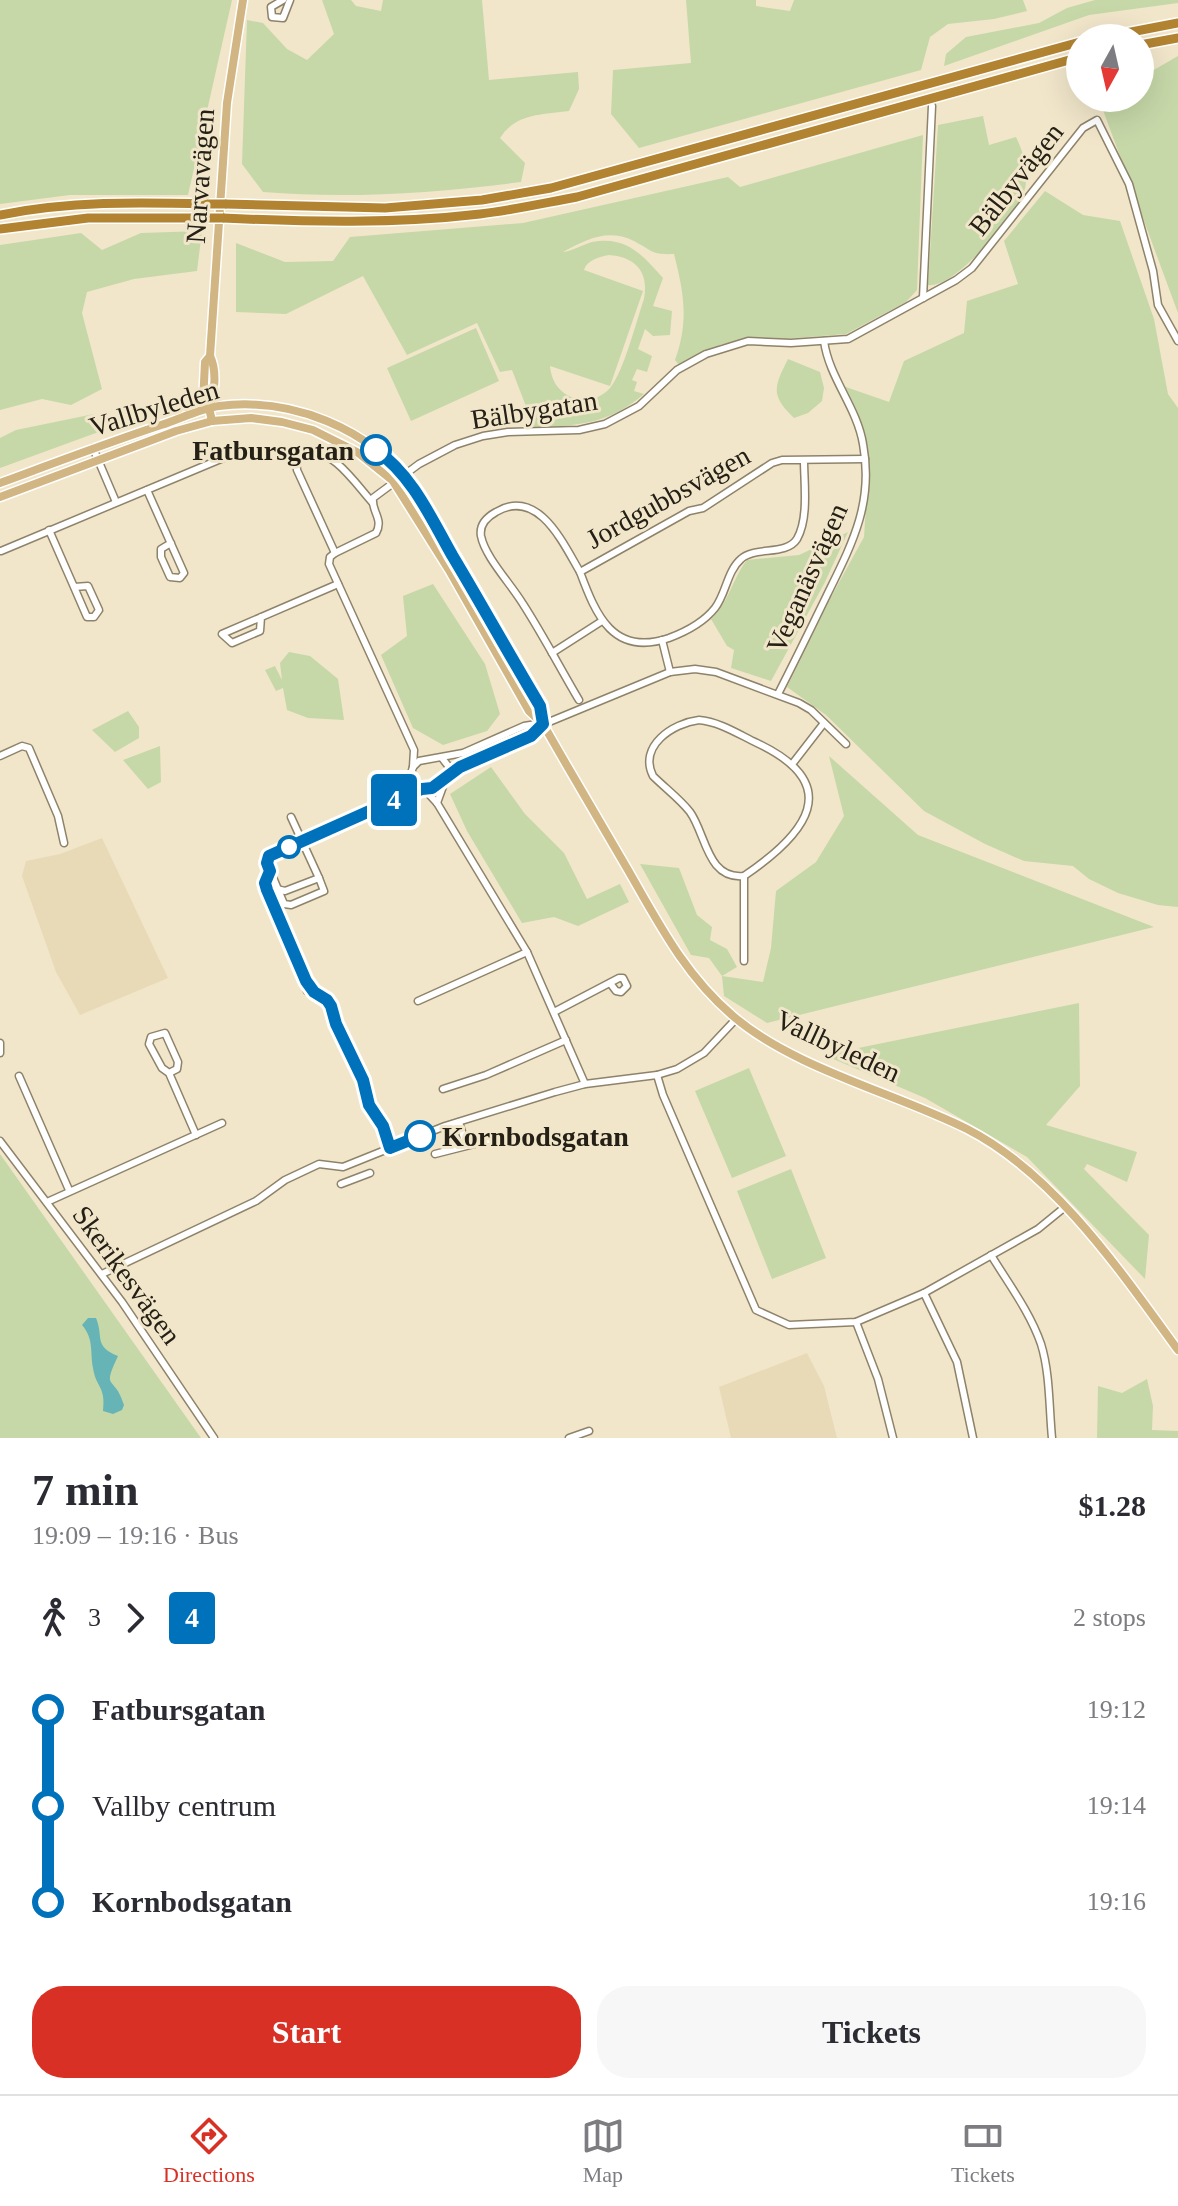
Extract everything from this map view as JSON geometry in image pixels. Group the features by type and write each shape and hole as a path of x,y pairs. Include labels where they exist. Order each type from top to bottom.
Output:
{"highway":[{"path":"1154,28 1178,23"},
{"path":"1154,42 1178,38"},
{"path":"0,215 72,205 132,202 385,208 482,200 551,188 1066,46"},
{"path":"0,229 88,218 380,222 480,214 533,206 592,193 1066,61"}],"main road":[{"name":"Narvavägen","path":"209,408 203,403 204,373 205,362 210,356 227,103 243,0"},
{"name":"Narvavägen","path":"210,356 214,361 209,408 212,421"},
{"path":"213,390 229,406"},
{"name":"Vallbyleden","path":"0,483 209,408 265,406 307,413 358,438 389,459 403,476 540,706 543,724"},
{"name":"Vallbyleden","path":"0,497 176,431 212,421 251,418 313,430 357,452 393,481 449,570 529,711 543,724 689,972 736,1019 784,1050 969,1130 1027,1170 1065,1207 1115,1266 1178,1350"}],"street":[{"path":"283,0 271,7 272,17 283,18 290,0"},
{"path":"923,298 932,106"},
{"name":"Bälbyvägen","path":"848,339 956,280 980,260 1083,128 1097,120 1129,184 1153,271 1158,305 1178,341"},
{"name":"Bälbygatan","path":"403,476 455,445 483,436 579,430 616,419 639,406 684,366 735,343 848,339"},
{"name":"Veganäsvägen","path":"778,694 856,535 865,498 865,459 860,429 826,356 824,341"},
{"path":"93,448 116,502"},
{"path":"335,553 297,470 296,459 306,451 321,451 346,473 372,502 379,522 376,533 335,553 330,557 329,564 414,750 411,776 398,798"},
{"path":"1,551 228,456"},
{"name":"Jordgubbsvägen","path":"602,621 580,572 689,511 703,508 772,463 782,460 865,459"},
{"path":"552,653 602,621 618,636 635,643 662,640 682,633 715,608 737,563 744,556 786,548 795,542 803,513 804,460"},
{"path":"372,502 393,481 403,476"},
{"path":"147,490 171,543 184,573 180,578 170,577 161,557 161,549 171,543"},
{"path":"579,700 522,602 485,546 480,532 484,519 499,509 513,506 533,509 556,531 580,572"},
{"path":"49,530 87,617 94,617 99,610 88,586 74,587"},
{"path":"261,617 260,631 241,641 232,643 222,634 230,630 338,584"},
{"path":"662,640 670,672"},
{"path":"413,767 419,761 463,753 524,726 543,724 670,672 695,669 716,672 778,694 811,710 846,744"},
{"path":"699,720 720,725 782,755 793,763 808,787 806,814 785,842 764,863 744,876 725,873 711,858 690,812 649,769 650,752 660,738 677,726 699,720"},
{"path":"793,763 824,723"},
{"path":"291,817 302,841 319,878 324,891 291,905 284,904 277,889 267,863 269,856 302,841 398,798 432,788 448,776 531,736 543,724"},
{"path":"0,756 22,746 29,748 58,816 64,843"},
{"path":"414,750 431,758"},
{"path":"437,803 449,767 442,758"},
{"path":"411,776 416,785 437,803 527,952 585,1084"},
{"path":"270,871 265,883 267,890 306,981 311,992 327,1000 331,1006 336,1024 363,1080 369,1105 383,1126 390,1148"},
{"path":"744,876 744,961"},
{"path":"277,889 285,891 319,878"},
{"path":"418,1001 527,952"},
{"path":"554,1012 610,983"},
{"path":"102,1274 256,1201 285,1180 319,1164 343,1167 459,1122 585,1084 657,1075 693,1061 736,1019"},
{"path":"169,1073 177,1069 178,1062 165,1033 158,1033 151,1037 149,1044 162,1068 169,1073 196,1135"},
{"path":"443,1089 486,1075 566,1040"},
{"path":"0,1043 0,1053"},
{"path":"657,1075 756,1310 789,1325 856,1322 924,1293 1038,1229 1065,1207"},
{"path":"19,1076 69,1190"},
{"path":"459,1122 466,1145"},
{"path":"47,1202 222,1123"},
{"path":"435,1154 498,1138"},
{"name":"Skerikesvägen","path":"0,1141 102,1274 214,1438"},
{"path":"343,1167 343,1183 370,1173"},
{"path":"991,1255 1041,1344 1052,1438"},
{"path":"924,1293 957,1362 973,1438"},
{"path":"856,1322 878,1379 893,1438"},
{"path":"569,1438 589,1431"}],"shaded area":[{"path":"102,838 168,978 80,1015 56,972 22,876 26,861 60,854"},
{"path":"807,1353 824,1386 837,1438 731,1438 719,1387"}],"green space":[{"path":"0,0 232,0 188,195 70,195 0,204"},
{"path":"322,0 351,0 356,6 381,11 383,0 482,0 489,80 578,72 579,89 569,111 521,120 500,138 525,163 521,182 392,194 263,192 242,164 247,20 263,23 287,49 307,60 334,34"},
{"path":"686,0 756,0 756,6 790,11 794,0 1023,0 1027,11 994,19 948,24 930,37 921,70 639,148 611,114 613,70 691,63"},
{"path":"1095,0 1178,0 1178,3 1089,15 944,66 946,54 966,37 1039,23 1067,8"},
{"path":"1178,56 1178,313 1104,112 1154,112 1154,70"},
{"path":"983,116 989,145 1016,137 1025,164 1024,192 1010,217 968,264 953,276 928,285 938,125"},
{"path":"923,135 917,290 906,302 846,334 722,344 679,365 675,360 684,307 674,254 656,253 624,237 606,236 588,240 563,252 592,242 615,242 633,249 663,278 653,306 672,311 670,335 653,336 645,329 638,349 652,356 647,372 637,369 632,380 637,382 634,391 644,394 631,404 592,421 550,427 534,427 512,370 500,372 477,323 407,355 363,276 286,314 236,312 236,243 285,262 333,261 350,237 523,223 728,177 740,187","holes":["618,256 633,263 642,274 644,299 625,358 610,388 596,398 574,398 558,387 550,366 610,386 643,291 584,270 597,258"]},
{"path":"1045,191 1083,215 1120,221 1154,319 1168,394 1178,408 1178,907 1158,905 1118,893 1089,879 1073,866 1024,861 924,811 826,715 787,687 864,537 869,460 865,433 843,386 889,402 904,361 964,333 967,301 1018,284 1004,241"},
{"path":"202,231 197,271 134,279 87,292 82,313 102,389 71,405 42,399 0,410 0,245 81,233 102,250 141,233"},
{"path":"476,328 499,381 411,421 387,368"},
{"path":"788,359 820,372 824,388 822,401 808,413 794,418 781,403 777,390"},
{"path":"94,414 104,430 0,468 0,438 16,430"},
{"path":"848,532 825,582 771,681 731,668 734,650 727,646 711,619 722,606 747,560 799,555"},
{"path":"433,584 485,664 500,714 487,731 443,745 413,728 381,655 407,636 403,596"},
{"path":"289,652 310,656 338,679 344,720 308,718 287,710 283,688 276,691 265,670 275,666 282,680 280,663"},
{"path":"128,711 139,727 139,738 115,752 92,730"},
{"path":"160,746 161,782 148,789 123,760"},
{"path":"829,756 918,835 1154,927 767,1023 724,996 722,976 763,982 771,948 776,891 816,862 844,816"},
{"path":"491,767 525,814 564,853 587,899 620,884 629,902 578,926 554,917 522,923 467,831 450,794"},
{"path":"640,864 679,868 697,915 712,927 710,940 727,949 737,967 722,976 709,958 691,955"},
{"path":"1079,1003 1080,1086 1046,1125 1137,1152 1127,1182 1087,1164 1084,1169 1149,1235 1145,1279 1027,1157 925,1098 824,1055"},
{"path":"749,1068 786,1156 732,1178 695,1091"},
{"path":"0,1154 201,1438 0,1438"},
{"path":"791,1169 826,1258 772,1279 737,1191"},
{"path":"1147,1379 1153,1406 1152,1430 1178,1431 1178,1438 1097,1438 1098,1386 1122,1393"}],"water":[{"path":"88,1318 96,1318 102,1345 118,1356 110,1379 124,1405 122,1410 113,1414 103,1411 103,1397 94,1375 90,1340 82,1325"}],"bus line":[{"name":"4","path":"376,450 389,459 426,510 540,706 543,724 531,736 460,767 432,788 392,801 269,856 267,863 270,871 265,883 267,890 306,981 331,1006 336,1024 363,1080 369,1105 383,1126 390,1148 420,1136"}],"place":[{"name":"Fatbursgatan","path":"376,450"},
{"name":"Kornbodsgatan","path":"420,1136"}]}
